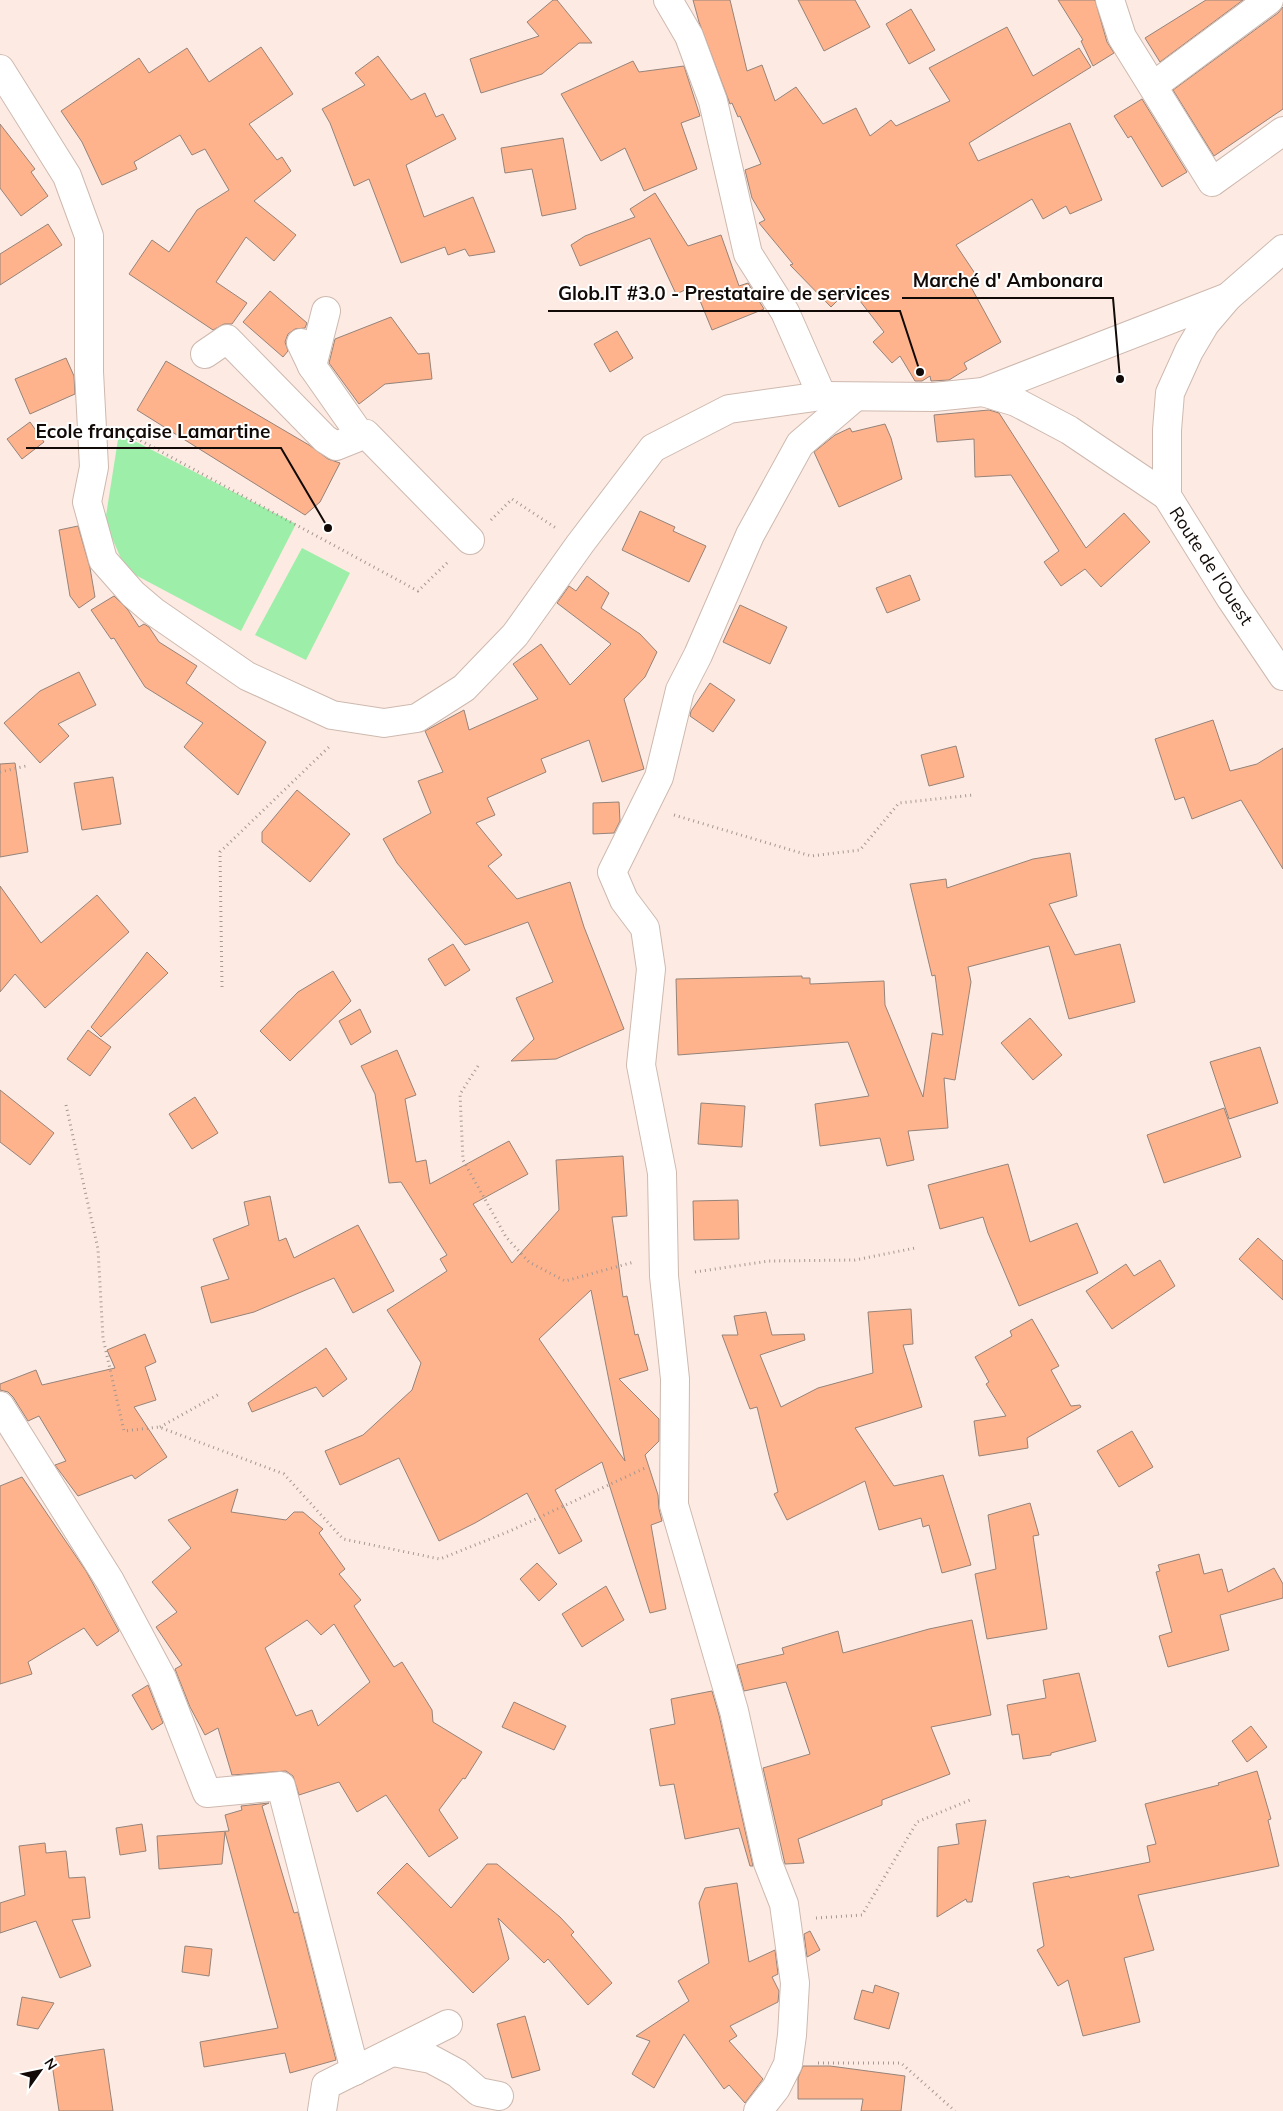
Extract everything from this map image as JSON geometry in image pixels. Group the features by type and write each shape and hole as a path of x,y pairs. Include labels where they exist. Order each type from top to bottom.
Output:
{"street":[{"path":"668,0 689,36 713,101 748,254 785,312 822,396"},
{"path":"1110,0 1122,37 1212,182 1283,131"},
{"path":"1153,86 1269,0"},
{"path":"0,69 67,176 89,236 89,372 94,467 87,502 103,560 133,594 153,611 247,676 332,715 346,718 384,723 417,718 464,688 515,635 580,544 653,448 729,409 822,396 934,397 983,392 1228,298"},
{"name":"Route de l'Ouest","path":"1283,249 1228,298 1204,324 1189,351 1170,393 1167,430 1167,496 1231,599 1283,676"},
{"path":"326,311 307,354 361,436"},
{"path":"205,354 227,339 325,438 336,446 366,434 470,540"},
{"path":"983,392 1016,402 1069,430 1167,496"},
{"path":"758,2111 776,2088 788,2064 795,1983 784,1904 768,1863 734,1711 674,1505 676,1379 664,1265 662,1173 641,1064 651,969 645,928 624,900 612,872 659,777 680,690 698,655 750,535 800,444 856,397"},
{"path":"0,1406 110,1581 162,1678 207,1793 281,1786 354,2071"},
{"path":"322,2111 326,2085 448,2024"},
{"path":"393,2052 431,2060 457,2073 479,2092 499,2096"}],"path":[{"path":"123,431 418,591 512,499 580,544"},
{"path":"222,987 220,852 331,745 346,718"},
{"path":"0,772 26,766"},
{"path":"645,806 811,856 860,850 899,803 973,795"},
{"path":"478,1066 460,1094 463,1160 506,1237 529,1262 566,1281 664,1265 855,1260 915,1248"},
{"path":"66,1105 98,1249 103,1338 124,1431 159,1427 220,1393"},
{"path":"159,1427 284,1474 343,1539 440,1559 510,1531 676,1455"},
{"path":"786,1920 862,1916 917,1822 970,1800"},
{"path":"788,2064 901,2063 955,2111"}],"green space":[{"path":"119,433 296,524 241,631 126,570 105,522"},
{"path":"302,548 350,573 306,660 255,635"}],"building":[{"path":"553,0 557,0 592,43 579,43 542,74 481,93 470,59 539,36 527,22"},
{"path":"693,0 730,0 747,71 762,65 775,101 796,87 823,124 856,108 870,136 891,120 896,126 950,101 929,68 1007,27 1033,76 1079,48 1091,67 969,143 978,161 1070,123 1102,200 1070,214 1066,206 1043,219 1032,199 956,245 980,281 971,287 1001,342 964,363 967,369 949,380 931,381 930,376 922,381 915,381 900,356 892,363 873,342 884,332 850,288 831,307 790,265 793,264 759,223 765,220 752,198 745,170 761,164 740,116 738,117 732,103 730,104 699,22"},
{"path":"798,0 855,0 870,27 824,51"},
{"path":"1058,0 1095,0 1107,42 1114,53 1093,66 1081,41 1083,40"},
{"path":"1206,0 1243,0 1160,62 1145,38"},
{"path":"1283,7 1283,109 1214,156 1173,90 1278,13"},
{"path":"911,9 935,50 909,64 886,24"},
{"path":"261,47 293,94 249,124 277,160 282,157 291,171 254,201 296,235 274,261 246,237 216,282 247,303 232,324 224,324 213,330 129,274 152,240 169,252 197,210 229,190 205,149 192,155 180,135 134,162 137,169 102,185 82,142 61,111 139,58 149,73 187,48 209,82"},
{"path":"378,56 411,100 425,93 436,117 443,114 456,139 406,165 424,217 473,197 495,252 469,256 465,249 448,255 445,247 401,263 369,179 354,186 330,123 322,109 365,85 355,73"},
{"path":"633,61 639,72 684,66 700,116 681,123 697,169 644,191 625,148 601,161 561,94"},
{"path":"1142,99 1187,172 1162,187 1131,136 1128,138 1114,116"},
{"path":"0,124 35,169 31,172 48,196 21,216 0,188"},
{"path":"563,138 576,209 542,216 532,169 505,173 501,148"},
{"path":"655,193 688,246 721,235 739,286 748,283 764,309 712,330 694,286 676,294 650,238 580,266 571,245 585,236 635,217 630,209"},
{"path":"48,224 62,245 0,285 0,254"},
{"path":"270,291 307,323 305,328 295,329 288,334 285,342 288,351 283,357 243,322"},
{"path":"391,317 418,354 429,353 432,379 385,384 359,404 329,363 335,339"},
{"path":"617,331 633,358 610,372 594,344"},
{"path":"66,358 74,376 75,394 30,414 15,379"},
{"path":"166,361 309,445 328,459 340,463 320,502 305,515 137,410"},
{"path":"989,410 999,413 1086,548 1124,513 1150,542 1101,587 1085,569 1061,586 1044,562 1059,551 1011,475 975,477 974,439 937,442 934,415"},
{"path":"30,422 44,442 22,459 7,439"},
{"path":"885,424 891,438 902,479 839,507 814,452 835,435 850,428 852,432"},
{"path":"640,511 675,527 673,531 706,546 689,582 622,550"},
{"path":"78,526 90,568 95,597 79,608 70,596 59,530"},
{"path":"910,575 920,600 887,613 876,588"},
{"path":"587,576 609,593 601,608 640,634 657,652 645,677 624,699 644,769 602,782 589,740 541,759 546,772 487,798 495,815 476,823 502,855 488,866 517,899 570,882 584,927 624,1029 556,1059 511,1061 534,1039 516,998 553,982 528,922 465,945 397,863 383,839 431,813 418,781 443,772 425,731 464,710 469,730 538,699 513,664 541,644 570,685 611,644 557,603 569,586 576,591"},
{"path":"114,596 128,610 139,627 144,624 149,627 159,642 197,666 186,683 266,742 238,795 184,747 203,723 145,687 114,638 111,639 91,610"},
{"path":"740,605 787,627 770,664 723,642"},
{"path":"79,672 96,705 58,724 69,736 40,763 4,723 40,691"},
{"path":"710,683 735,700 713,732 690,716 691,711"},
{"path":"1213,720 1230,771 1257,764 1283,748 1283,869 1241,800 1192,819 1184,797 1175,800 1155,739"},
{"path":"956,746 964,777 929,786 921,755"},
{"path":"15,763 28,852 0,857 0,764"},
{"path":"113,777 121,824 82,830 74,783"},
{"path":"297,790 350,834 310,882 262,842 262,832"},
{"path":"619,802 620,821 614,833 593,834 593,803"},
{"path":"1070,853 1077,896 1049,904 1075,955 1120,944 1135,1002 1069,1019 1049,946 968,967 971,982 955,1080 944,1078 948,1128 908,1131 914,1160 887,1166 880,1138 820,1146 815,1104 869,1096 848,1042 678,1055 676,979 802,976 802,978 810,978 810,984 884,981 885,1005 923,1097 932,1033 943,1035 935,975 932,976 910,884 946,879 947,888 1033,859"},
{"path":"0,886 41,943 97,895 129,932 45,1008 15,974 0,992"},
{"path":"453,944 470,970 445,986 428,959"},
{"path":"147,952 168,973 101,1037 91,1027"},
{"path":"333,971 351,1001 290,1061 260,1031 298,992"},
{"path":"360,1009 371,1032 351,1045 339,1021"},
{"path":"1030,1018 1062,1055 1033,1080 1001,1043"},
{"path":"88,1030 111,1047 90,1076 67,1059"},
{"path":"1260,1047 1278,1103 1229,1119 1210,1062"},
{"path":"397,1050 416,1095 405,1099 416,1162 426,1160 430,1184 509,1141 528,1174 473,1204 512,1263 559,1210 556,1160 623,1156 627,1216 612,1217 623,1297 627,1296 635,1335 638,1334 648,1370 619,1379 659,1419 659,1441 645,1455 658,1495 662,1521 651,1525 666,1609 650,1613 602,1462 555,1490 582,1541 559,1554 527,1493 439,1541 399,1458 340,1485 325,1451 363,1435 412,1390 421,1363 387,1310 447,1271 440,1259 447,1255 401,1182 389,1183 375,1094 361,1066","holes":["591,1290 625,1461 539,1339"]},
{"path":"0,1090 54,1133 30,1165 0,1142"},
{"path":"195,1097 218,1133 192,1149 169,1114"},
{"path":"701,1103 745,1106 742,1147 698,1144"},
{"path":"1224,1108 1241,1157 1164,1183 1147,1135"},
{"path":"1008,1164 1030,1242 1077,1223 1098,1273 1019,1306 983,1217 940,1229 928,1185"},
{"path":"270,1196 279,1241 286,1238 294,1258 358,1225 394,1291 353,1313 334,1278 254,1312 211,1323 201,1287 229,1279 213,1239 249,1225 244,1202"},
{"path":"738,1200 739,1239 694,1240 693,1201"},
{"path":"1258,1238 1283,1261 1283,1300 1239,1259"},
{"path":"1160,1260 1175,1286 1112,1329 1086,1291 1126,1264 1134,1276"},
{"path":"911,1309 913,1344 903,1345 922,1407 855,1428 894,1486 943,1475 971,1565 942,1573 929,1525 923,1527 921,1518 879,1530 865,1481 787,1520 774,1494 778,1492 757,1407 750,1409 722,1335 738,1335 734,1316 766,1312 772,1335 804,1334 805,1340 760,1355 781,1407 818,1388 873,1373 868,1312"},
{"path":"1032,1319 1059,1366 1051,1370 1071,1406 1080,1405 1081,1407 1027,1438 1028,1448 979,1456 974,1421 1006,1416 986,1384 989,1382 975,1357 1012,1336 1010,1331"},
{"path":"145,1334 156,1362 145,1367 156,1400 134,1407 167,1457 135,1479 132,1475 78,1496 55,1465 66,1461 39,1416 28,1421 13,1397 8,1392 0,1390 0,1384 36,1370 42,1385 115,1368 107,1350"},
{"path":"326,1348 347,1379 323,1397 316,1387 252,1412 248,1403"},
{"path":"1132,1431 1153,1467 1119,1487 1097,1451"},
{"path":"22,1477 86,1571 119,1631 97,1646 84,1628 28,1662 32,1674 0,1684 0,1486"},
{"path":"238,1489 231,1512 286,1520 294,1512 303,1512 323,1529 319,1533 345,1569 339,1574 361,1600 354,1606 394,1667 402,1662 432,1710 433,1722 482,1752 465,1779 463,1778 439,1810 458,1838 429,1857 386,1795 357,1812 339,1782 299,1795 293,1776 286,1771 232,1775 218,1728 205,1735 190,1707 175,1669 182,1665 156,1627 177,1612 152,1582 191,1548 168,1520","holes":["307,1620 321,1635 334,1624 370,1682 318,1726 312,1710 296,1716 265,1648"]},
{"path":"1030,1503 1039,1535 1033,1536 1047,1629 987,1639 975,1574 996,1569 988,1515"},
{"path":"1199,1554 1204,1574 1222,1569 1228,1592 1274,1568 1283,1584 1283,1598 1220,1615 1229,1650 1168,1667 1159,1636 1172,1632 1156,1572 1160,1571 1158,1565"},
{"path":"537,1563 557,1584 539,1601 520,1579"},
{"path":"606,1586 624,1620 582,1647 562,1614"},
{"path":"972,1620 991,1715 931,1727 950,1774 882,1800 882,1805 798,1839 804,1863 785,1864 763,1768 810,1754 786,1682 744,1691 737,1665 784,1654 782,1648 838,1631 843,1653 929,1629"},
{"path":"1079,1673 1096,1741 1051,1753 1051,1755 1023,1759 1019,1734 1012,1735 1007,1705 1046,1698 1043,1680"},
{"path":"148,1685 163,1723 152,1730 132,1695"},
{"path":"712,1691 753,1866 750,1866 739,1828 685,1839 674,1784 660,1786 650,1729 675,1724 671,1699"},
{"path":"514,1702 566,1726 554,1750 502,1727"},
{"path":"1251,1726 1267,1747 1247,1762 1232,1741"},
{"path":"1257,1771 1271,1819 1268,1820 1279,1866 1138,1895 1154,1950 1124,1958 1140,2022 1083,2036 1068,1980 1058,1986 1037,1950 1044,1946 1033,1883 1069,1876 1070,1878 1150,1862 1147,1846 1156,1844 1145,1804 1219,1785 1218,1783"},
{"path":"269,1803 262,1806 294,1913 298,1912 336,2060 290,2073 285,2053 204,2067 200,2042 278,2028 225,1832 222,1864 159,1869 157,1836 229,1831 225,1815 242,1810 241,1806"},
{"path":"986,1820 972,1902 967,1902 966,1899 937,1917 938,1847 959,1844 956,1824"},
{"path":"142,1824 146,1851 120,1855 116,1828"},
{"path":"45,1843 46,1853 66,1851 69,1878 85,1877 90,1918 72,1920 91,1966 60,1978 36,1921 0,1933 0,1903 25,1895 19,1846"},
{"path":"407,1863 451,1908 487,1864 497,1864 560,1917 574,1932 571,1935 612,1983 588,2005 548,1959 544,1963 498,1918 509,1959 473,1993 377,1893"},
{"path":"737,1883 749,1962 775,1950 778,1974 772,1977 779,1991 778,2002 730,2026 737,2036 729,2041 763,2079 745,2103 729,2085 724,2089 684,2034 654,2088 632,2074 650,2041 636,2036 689,2001 678,1981 709,1963 699,1903 705,1888"},
{"path":"810,1931 820,1950 807,1957 804,1934"},
{"path":"185,1946 212,1949 209,1976 182,1972"},
{"path":"875,1985 899,1993 889,2029 854,2019 862,1990 873,1993"},
{"path":"22,1997 54,2003 38,2029 17,2025"},
{"path":"525,2016 540,2070 512,2078 497,2024"},
{"path":"104,2049 113,2111 59,2111 51,2057"},
{"path":"803,2066 830,2066 905,2076 901,2111 861,2111 863,2099 798,2099 798,2078"}],"place":[{"name":"Glob.IT #3.0 - Prestataire de services","path":"920,372"},
{"name":"Marché d' Ambonara","path":"1120,379"},
{"name":"Ecole française Lamartine","path":"328,528"}]}
